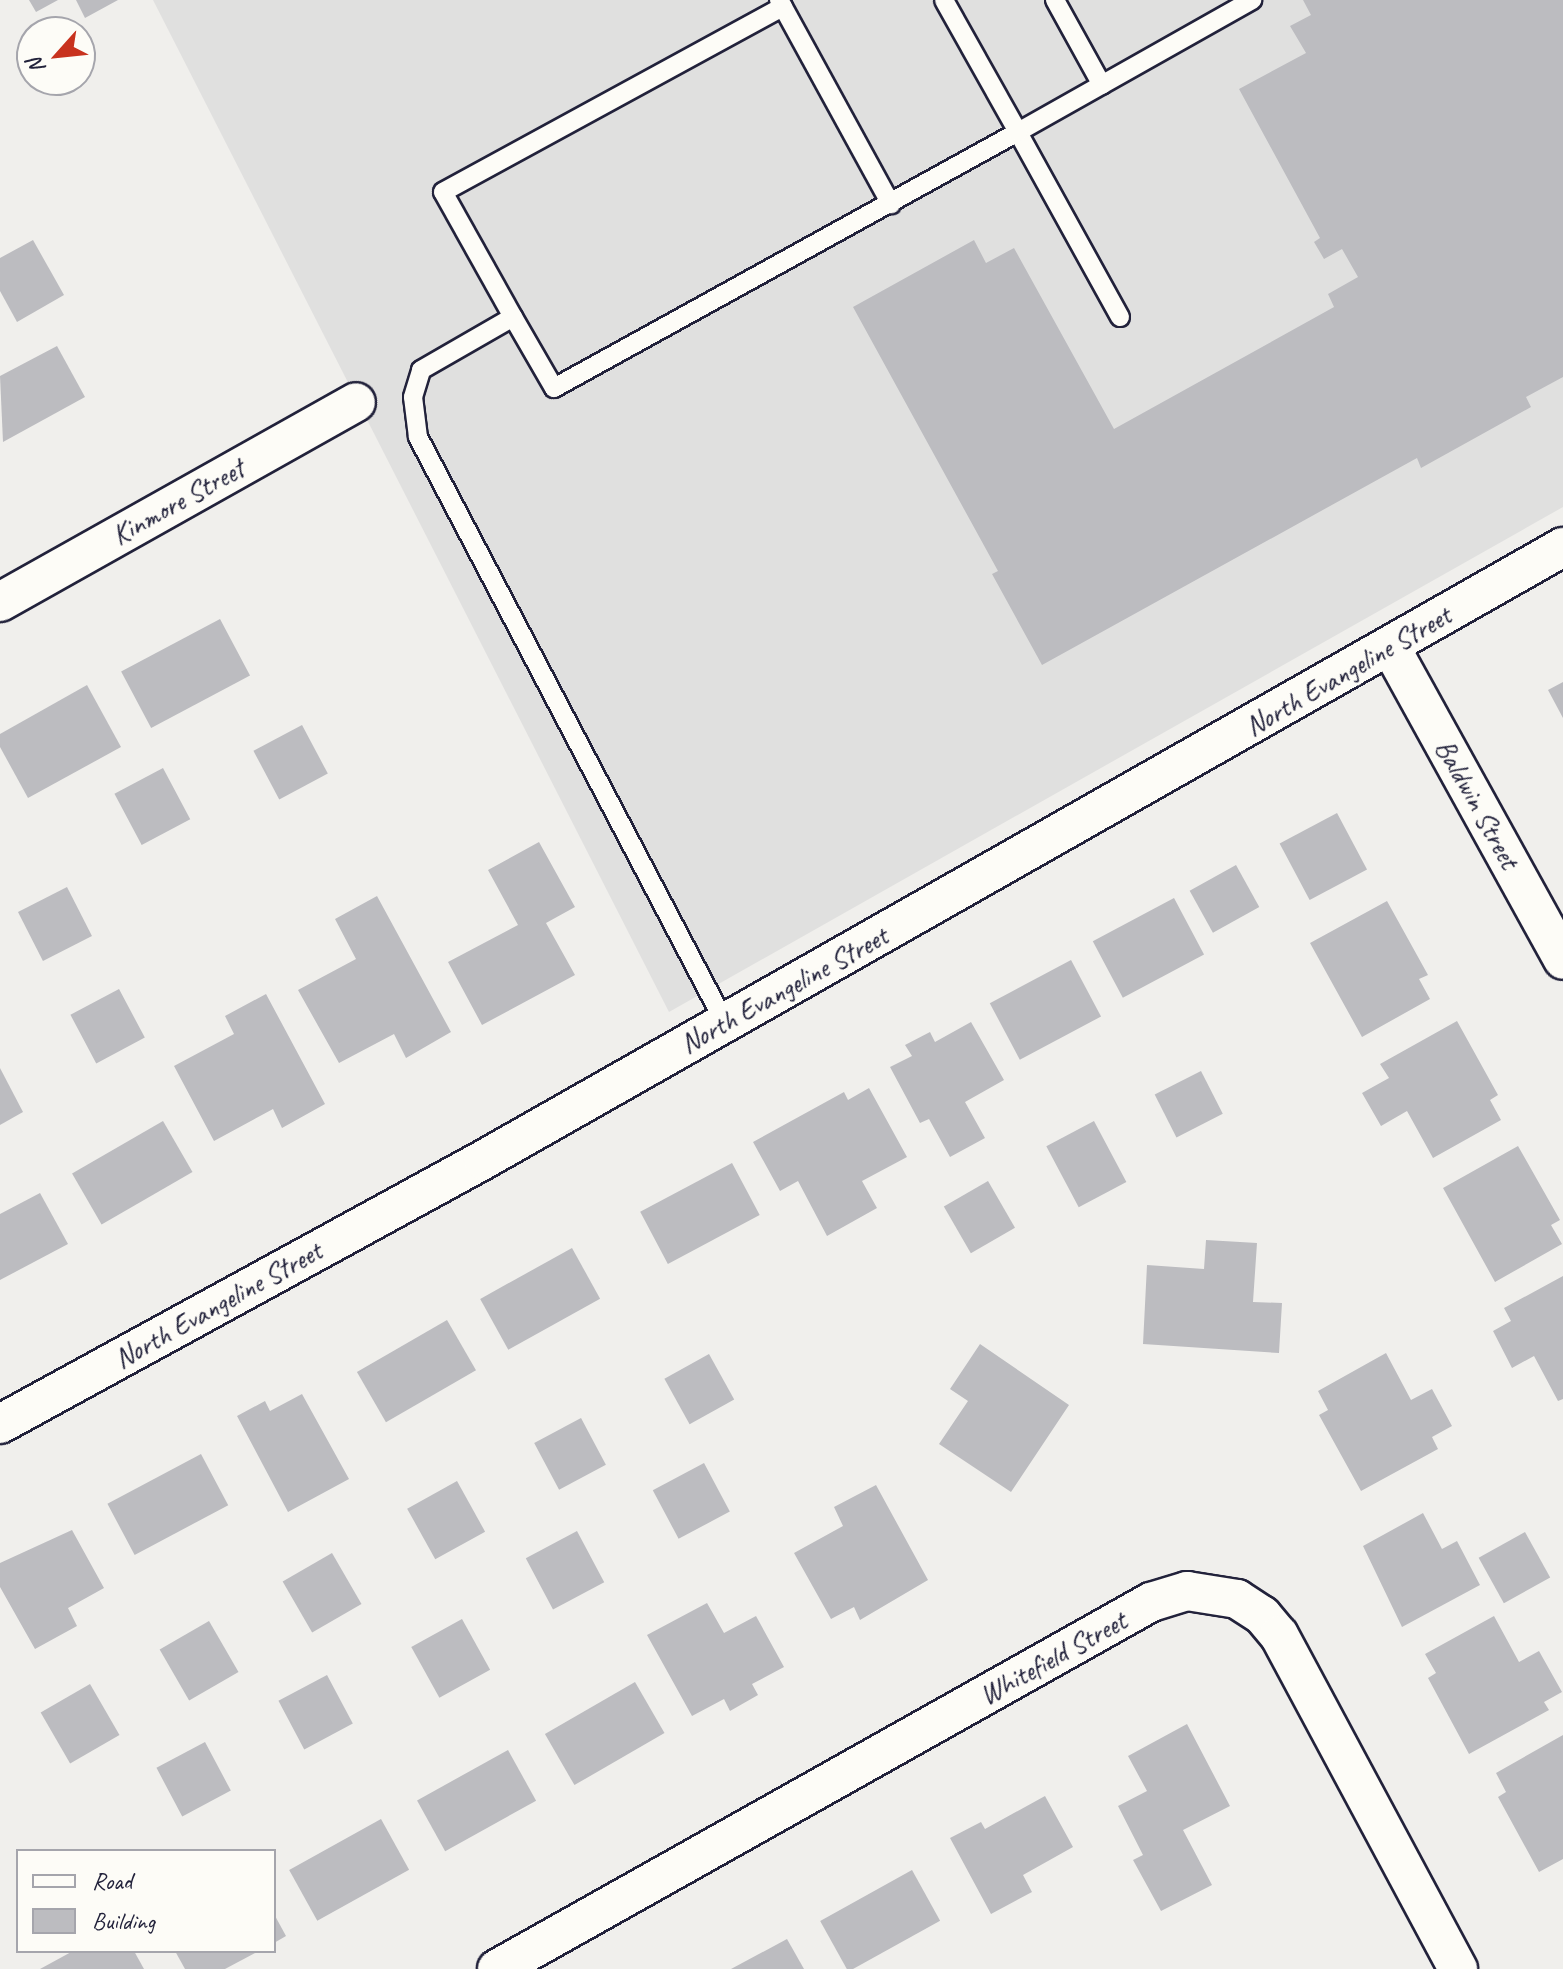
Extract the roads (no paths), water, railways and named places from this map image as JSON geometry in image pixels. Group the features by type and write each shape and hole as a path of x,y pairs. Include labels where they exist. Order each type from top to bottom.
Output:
{"street":[{"name":"Kinmore Street","path":"0,602 356,402"},
{"name":"North Evangeline Street","path":"0,1424 725,1023 1391,648 1563,547"},
{"name":"Baldwin Street","path":"1391,648 1563,960"},
{"name":"Whitefield Street","path":"497,1969 1151,1602 1187,1591 1237,1599 1262,1615 1279,1635 1458,1969"}],"lane":[{"path":"944,0 1120,317"},
{"path":"1055,0 1102,85"},
{"path":"891,204 781,4 443,192 554,388 891,204 1252,0"},
{"path":"513,317 421,370 413,397 418,437 725,1023"}]}
